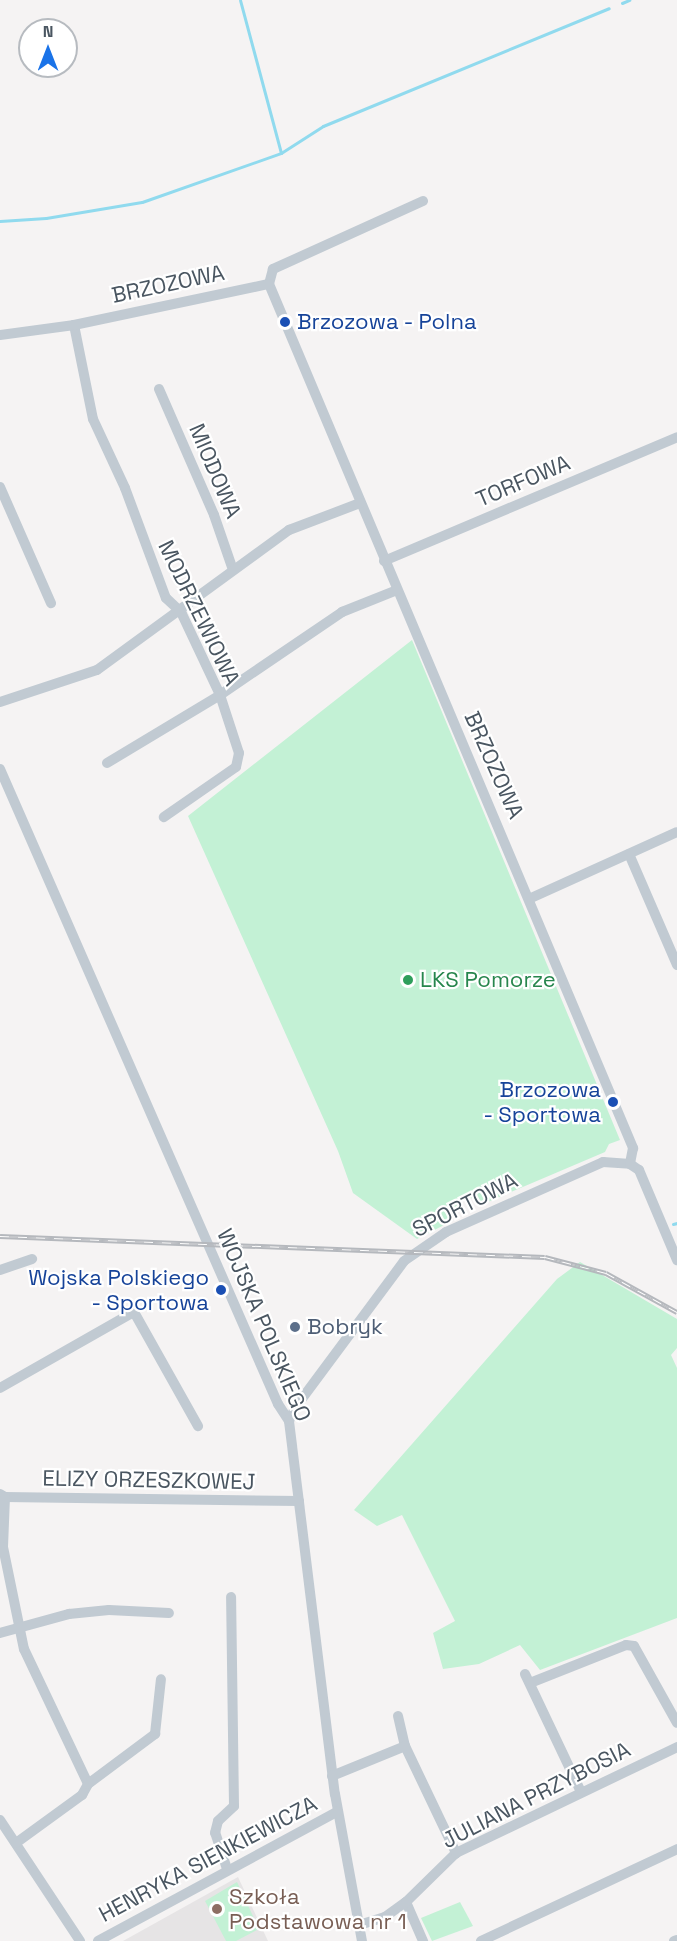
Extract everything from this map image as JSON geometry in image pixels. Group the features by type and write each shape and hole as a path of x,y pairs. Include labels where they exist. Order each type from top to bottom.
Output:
{"street":[{"path":"269,284 273,269 423,201"},
{"name":"BRZOZOWA","path":"0,335 74,325 269,284 384,561 531,898 578,1023 633,1148 630,1164 639,1170 677,1260"},
{"name":"MODRZEWIOWA","path":"74,325 93,419 125,488 166,597 181,612 219,695 239,753 236,767 164,817"},
{"name":"MIODOWA","path":"159,389 214,515 233,570"},
{"name":"TORFOWA","path":"384,561 677,437"},
{"path":"0,487 51,603"},
{"path":"0,702 97,670 181,612 233,570 289,530 360,502"},
{"path":"0,523 12,517"},
{"path":"107,763 219,695 342,612 397,590"},
{"name":"WOJSKA POLSKIEGO","path":"0,769 278,1404 289,1421 337,1812 362,1941"},
{"path":"531,898 677,832"},
{"path":"630,854 677,965"},
{"name":"SPORTOWA","path":"289,1421 295,1408 404,1261 453,1228 593,1167 610,1161 630,1164"},
{"path":"0,1270 32,1258"},
{"path":"0,1388 134,1312 198,1426"},
{"path":"2,1497 3,1547 18,1626 37,1680 88,1784"},
{"name":"ELIZY ORZESZKOWEJ","path":"2,1497 299,1501"},
{"path":"227,1869 215,1833 218,1821 234,1806 231,1597"},
{"path":"0,1633 18,1626 109,1610 168,1613"},
{"path":"581,1792 527,1678 626,1645 634,1646 677,1723"},
{"path":"16,1844 82,1796 88,1784 155,1734 161,1679"},
{"path":"398,1716 405,1746 456,1853"},
{"path":"332,1776 405,1746"},
{"name":"JULIANA PRZYBOSIA","path":"359,1925 385,1917 406,1902 456,1853 677,1747"},
{"name":"HENRYKA SIENKIEWICZA","path":"98,1941 227,1869 337,1812"},
{"path":"0,1820 80,1941"},
{"path":"481,1941 677,1849"},
{"path":"406,1902 423,1941"}],"shaded area":[{"name":"Szkoła Podstawowa nr 1","path":"238,1877 268,1941 123,1941"}],"green space":[{"name":"LKS Pomorze","path":"412,640 620,1140 609,1144 605,1152 483,1204 471,1198 461,1198 446,1224 417,1239 353,1193 338,1151 188,816"},
{"path":"580,1262 677,1319 677,1348 671,1355 677,1368 677,1618 540,1670 520,1645 479,1664 443,1669 433,1633 455,1621 402,1515 377,1526 354,1510 557,1279"},
{"path":"237,1882 259,1929 236,1941 226,1941 205,1901"},
{"path":"460,1902 473,1926 432,1941 421,1918"}],"waterway":[{"path":"0,221 46,218 142,202 281,153 240,0"},
{"path":"622,3 629,0"},
{"path":"281,153 323,126 609,8"},
{"path":"673,1224 677,1223"}],"railway":[{"path":"0,1236 545,1257 606,1273 677,1312"}],"place":[{"name":"Brzozowa - Polna","path":"285,322"},
{"name":"LKS Pomorze","path":"408,980"},
{"name":"Brzozowa - Sportowa","path":"613,1102"},
{"name":"Wojska Polskiego - Sportowa","path":"221,1290"},
{"name":"Bobryk","path":"295,1327"},
{"name":"Szkoła Podstawowa nr 1","path":"217,1909"}]}
